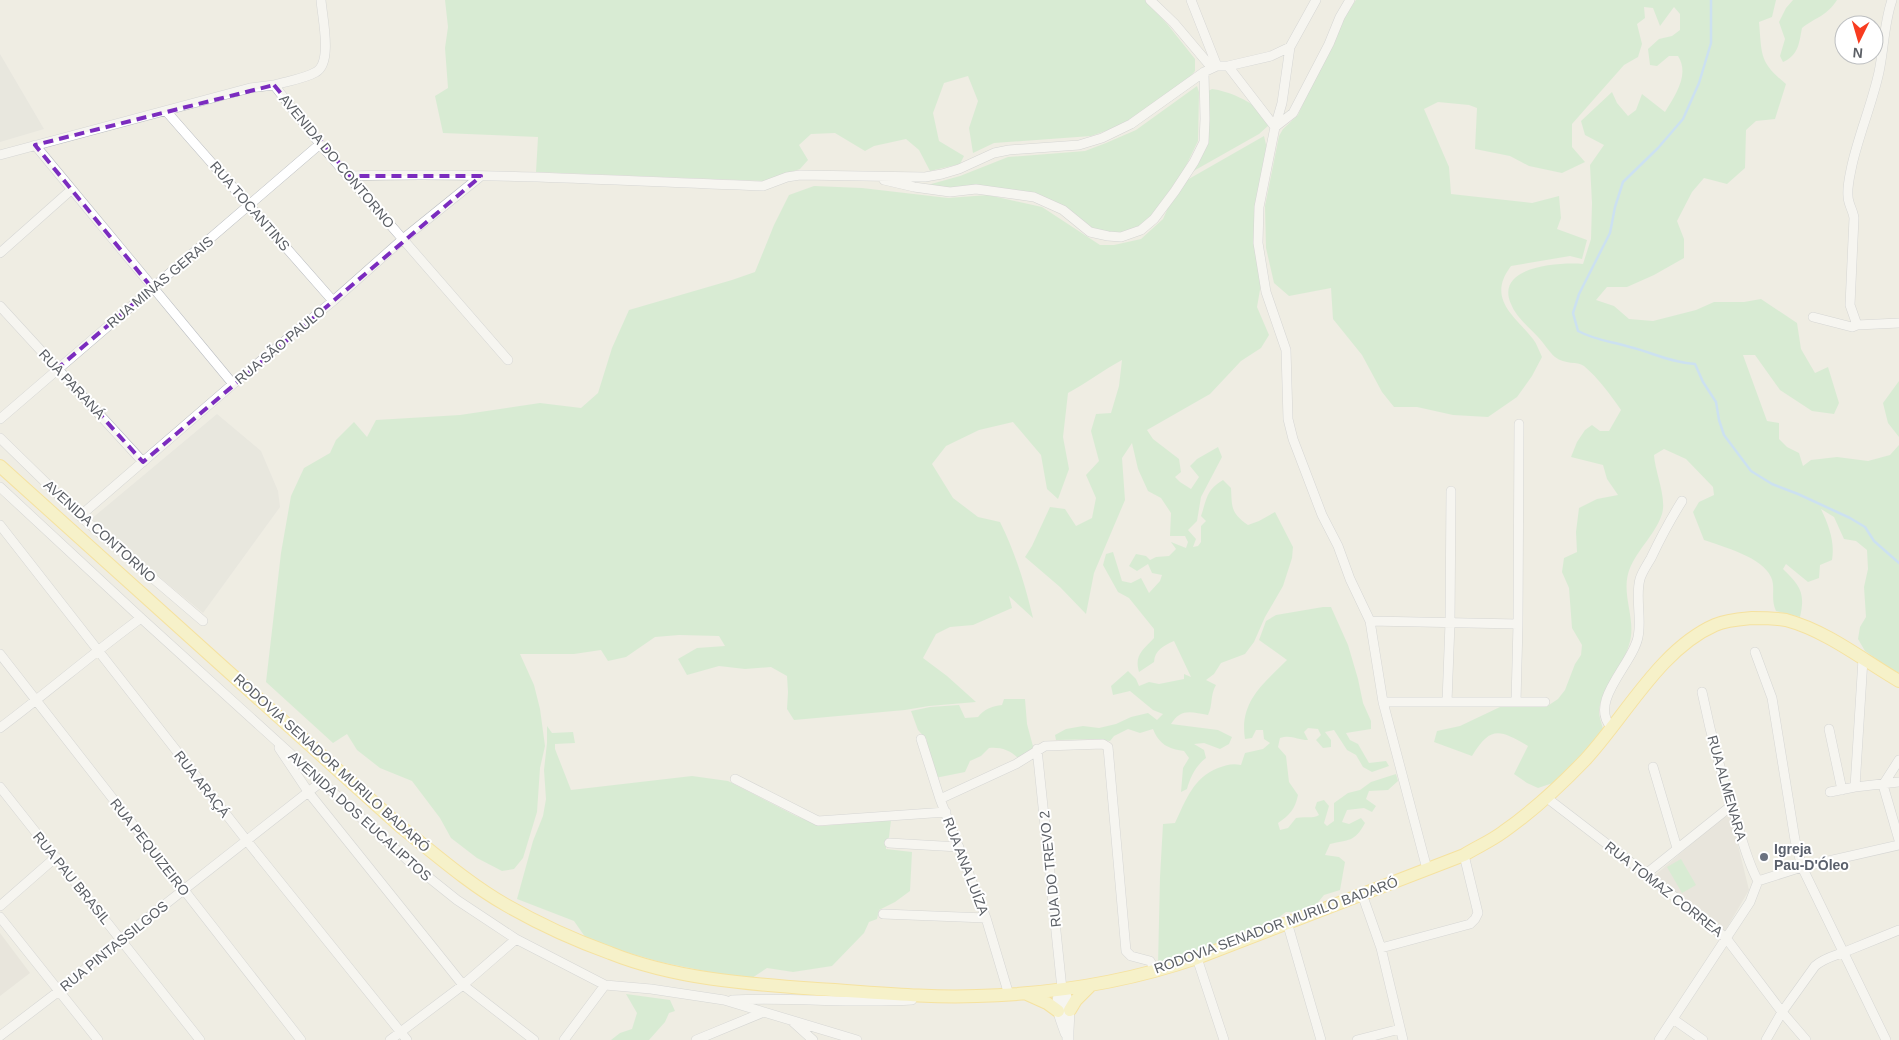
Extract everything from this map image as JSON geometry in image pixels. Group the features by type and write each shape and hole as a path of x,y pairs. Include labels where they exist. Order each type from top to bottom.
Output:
{"main road":[{"name":"RODOVIA SENADOR MURILO BADARÓ","path":"0,466 401,828 469,880 506,905 555,931 612,954 665,970 747,984 975,997 1024,994 1092,985 1156,971 1196,958 1464,855 1502,833 1547,798 1587,758 1660,668 1692,638 1716,624 1743,619 1766,618 1786,620 1816,632 1899,681"},
{"path":"1024,994 1064,1010 1092,985"}],"street":[{"path":"274,85 316,72 322,67 325,59 325,44 321,0"},
{"path":"1150,0 1174,23 1211,69"},
{"path":"868,176 914,187 950,192 976,188 1034,197 1063,210 1090,232 1108,236 1121,237 1141,230 1154,219 1194,162 1204,142 1211,69 1191,0"},
{"path":"1316,0 1290,47 1282,103 1259,207 1258,243 1266,292 1286,350 1288,419 1293,439 1350,579 1370,620 1383,702 1427,870"},
{"path":"1275,128 1293,114 1350,0"},
{"path":"1857,325 1850,305 1854,218 1848,201 1848,185 1859,137 1873,97 1879,72 1888,10 1892,0"},
{"path":"350,176 481,176 762,186 794,175 925,177 959,169 994,153 1009,150 1079,145 1102,138 1131,124 1211,69 1271,56 1290,47"},
{"path":"1228,66 1275,128"},
{"name":"AVENIDA DO CONTORNO","path":"0,155 250,88 274,85 320,144 350,176 508,360"},
{"name":"RUA TOCANTINS","path":"166,111 334,301"},
{"name":"RUA MINAS GERAIS","path":"0,419 320,144"},
{"path":"35,145 232,384"},
{"name":"RUA SÃO PAULO","path":"80,516 232,384 334,301 403,239 481,176"},
{"path":"0,253 71,190"},
{"name":"RUA PARANÁ","path":"0,306 143,462"},
{"path":"1813,317 1852,327 1857,325 1899,323"},
{"path":"1516,702 1520,424"},
{"name":"AVENIDA CONTORNO","path":"0,439 80,516 202,620"},
{"name":"AVENIDA DOS EUCALIPTOS","path":"0,487 412,864 457,900 516,939 605,985 651,989 724,1000 858,1040"},
{"path":"1448,702 1451,491"},
{"path":"1611,727 1603,713 1608,696 1630,658 1638,638 1640,580 1669,521 1682,501"},
{"name":"RUA ARAÇÁ","path":"0,526 247,841 407,1040"},
{"path":"0,728 97,650 141,618"},
{"path":"1370,620 1518,624"},
{"path":"1755,652 1772,698 1795,840 1802,867 1842,953 1886,1040"},
{"name":"RUA PEQUIZEIRO","path":"0,654 301,1040"},
{"path":"1854,787 1862,659"},
{"name":"RUA ALMENARA","path":"1702,692 1709,728 1731,806 1751,868 1758,882"},
{"path":"1383,702 1545,702"},
{"path":"1829,729 1842,790"},
{"path":"271,737 309,793 463,985 534,1040"},
{"name":"RUA ANA LUÍZA","path":"921,738 940,799 986,918 1008,995"},
{"path":"940,799 1016,764 1037,749 1052,744 1103,744 1108,747 1126,951 1131,956 1150,961 1156,971"},
{"name":"RUA DO TREVO 2","path":"1037,749 1062,989"},
{"path":"1899,760 1883,785 1899,840"},
{"path":"1652,767 1677,848"},
{"path":"735,780 814,820 824,822 946,812"},
{"name":"RUA PINTASSILGOS","path":"0,1036 322,782"},
{"path":"1830,792 1854,787 1899,782"},
{"name":"RUA PAU BRASIL","path":"0,787 200,1040"},
{"name":"RUA TOMAZ CORREA","path":"1547,798 1726,938 1782,1012 1806,1040"},
{"path":"1646,874 1731,806"},
{"path":"889,843 959,847"},
{"path":"1659,1040 1750,902 1758,882 1802,867 1899,846"},
{"path":"1381,948 1470,924 1475,919 1478,913 1464,855"},
{"path":"0,906 56,858"},
{"path":"1362,894 1381,948 1403,1040"},
{"path":"883,914 986,918"},
{"path":"0,917 98,1040"},
{"path":"1286,922 1321,1040"},
{"path":"1766,1040 1782,1012 1815,966 1830,956 1899,930"},
{"path":"390,1040 463,985 516,939"},
{"path":"1196,958 1224,1040"},
{"path":"564,1040 605,985"},
{"path":"1062,989 1057,999 1064,1010 1068,1039"},
{"path":"724,1000 771,999 887,1002 936,996"},
{"path":"696,1040 764,1012"},
{"path":"1673,1020 1703,1040"},
{"path":"790,1021 813,1040"},
{"path":"1357,1040 1400,1029"}],"highlighted area":[{"path":"274,85 350,176 481,176 143,462 58,368 152,288 35,145"}],"shaded area":[{"path":"0,54 44,129 0,142"},
{"path":"217,414 261,451 278,491 280,507 203,613 90,520"},
{"path":"1724,816 1730,817 1732,821 1749,890 1725,931 1654,876"},
{"path":"0,933 30,973 0,996"}],"green space":[{"path":"445,0 1145,0 1195,59 1195,71 1183,85 1120,126 1091,136 994,143 973,153 969,128 978,101 968,76 944,83 933,113 939,141 964,156 960,164 930,171 919,150 906,139 874,146 865,151 835,133 811,134 799,145 808,160 800,169 764,181 536,172 538,137 443,133 435,96 448,88 445,48 448,27"},
{"path":"1356,0 1776,0 1772,17 1759,22 1763,57 1771,70 1786,84 1775,119 1756,121 1746,130 1745,168 1727,184 1704,178 1692,192 1677,221 1684,239 1684,258 1654,275 1627,287 1607,287 1596,300 1614,306 1629,319 1653,321 1696,310 1714,302 1744,302 1761,299 1797,323 1801,349 1815,373 1828,367 1839,403 1834,414 1812,411 1780,390 1755,355 1743,355 1767,421 1779,423 1779,439 1787,447 1799,453 1803,466 1811,460 1837,457 1868,461 1890,455 1899,445 1899,673 1865,651 1858,639 1860,627 1866,617 1864,587 1868,569 1867,550 1856,541 1844,539 1834,517 1821,509 1831,534 1833,553 1832,560 1820,565 1819,578 1808,582 1786,564 1783,569 1800,590 1802,608 1800,617 1776,611 1773,602 1771,577 1760,564 1742,554 1704,540 1693,512 1699,502 1714,495 1713,487 1686,459 1664,449 1654,455 1663,500 1662,514 1655,530 1635,558 1628,574 1627,592 1631,618 1631,636 1622,662 1601,702 1599,713 1603,729 1584,753 1556,782 1538,788 1514,774 1528,746 1510,736 1497,733 1491,735 1485,739 1472,756 1434,742 1437,731 1460,726 1500,707 1546,707 1558,699 1565,690 1575,664 1581,655 1582,645 1572,628 1569,588 1562,572 1564,558 1577,552 1576,532 1579,508 1597,499 1618,495 1607,479 1603,465 1571,457 1577,442 1585,430 1592,425 1600,431 1609,431 1621,410 1595,376 1584,366 1563,361 1553,355 1516,313 1511,304 1508,291 1512,281 1520,274 1532,269 1560,264 1583,264 1591,239 1590,165 1604,145 1585,135 1581,121 1612,92 1617,103 1628,116 1636,110 1642,94 1665,112 1680,85 1682,78 1681,63 1678,56 1669,56 1657,66 1650,65 1648,49 1659,39 1672,36 1680,30 1680,14 1674,7 1660,26 1653,8 1644,7 1645,18 1637,24 1642,44 1638,57 1624,65 1572,124 1572,147 1585,162 1562,173 1529,166 1510,156 1475,149 1477,108 1469,105 1438,102 1424,109 1449,167 1451,194 1532,203 1559,196 1561,218 1557,229 1587,240 1582,259 1570,256 1511,266 1504,278 1501,288 1502,298 1506,306 1534,341 1542,357 1532,376 1517,397 1488,417 1453,415 1417,407 1394,407 1382,392 1362,355 1333,319 1331,288 1289,296 1274,283 1266,248 1265,206 1279,136 1283,129 1298,115 1346,15"},
{"path":"1793,0 1837,0 1825,13 1802,28 1799,44 1795,52 1783,62 1780,56 1785,39 1779,22 1786,8"},
{"path":"1197,86 1199,92 1198,141 1184,170 1150,218 1139,227 1120,234 1092,229 1033,194 924,186 960,176 1008,157 1085,151 1136,130"},
{"path":"1212,89 1232,94 1253,105 1264,115 1269,125 1259,134 1190,173 1201,154 1206,92"},
{"path":"1264,136 1267,149 1256,202 1261,284 1257,307 1269,335 1261,348 1241,361 1210,394 1147,430 1153,439 1179,459 1181,472 1175,477 1191,489 1199,477 1190,466 1197,459 1218,447 1222,457 1201,497 1197,521 1188,530 1196,539 1193,547 1198,546 1201,542 1201,526 1206,521 1201,516 1208,495 1213,487 1223,480 1231,488 1232,505 1238,517 1248,525 1275,512 1293,547 1292,558 1283,586 1265,617 1254,642 1245,654 1221,663 1214,674 1206,680 1216,685 1208,715 1187,712 1179,715 1171,724 1218,730 1232,737 1229,744 1220,749 1204,743 1194,744 1204,750 1206,758 1194,772 1187,789 1181,792 1183,768 1189,758 1184,751 1173,749 1161,742 1153,729 1140,733 1128,729 1114,736 1110,741 1098,739 1056,740 1055,735 1066,729 1083,726 1099,728 1116,724 1131,717 1148,713 1157,720 1163,714 1153,710 1130,691 1113,695 1111,686 1128,671 1136,679 1139,686 1149,682 1159,684 1184,679 1184,674 1191,677 1174,641 1160,649 1156,654 1154,662 1139,672 1138,661 1140,653 1154,638 1154,629 1129,598 1118,592 1103,565 1106,554 1113,552 1122,581 1131,583 1141,578 1149,593 1160,581 1162,575 1152,573 1148,564 1137,571 1129,566 1136,554 1146,556 1150,560 1156,557 1169,556 1176,549 1171,542 1186,548 1188,542 1185,536 1170,536 1171,513 1161,498 1148,491 1138,469 1132,443 1122,458 1125,500 1094,573 1086,614 1060,587 1025,557 1050,507 1065,509 1076,526 1092,518 1096,498 1086,475 1099,461 1091,431 1096,414 1111,413 1119,386 1122,360 1068,393 1063,437 1069,469 1058,499 1047,489 1041,455 1013,422 979,430 946,446 932,464 953,498 978,517 1000,522 1019,568 1033,618 1009,596 1012,608 973,625 950,627 936,634 923,658 976,702 794,720 787,709 787,676 771,667 745,669 719,666 687,675 678,659 697,648 725,646 719,636 679,635 655,637 626,657 608,661 601,650 574,654 520,654 534,685 540,709 545,746 540,768 537,812 523,858 514,869 502,871 477,858 451,838 440,818 412,781 380,768 357,750 347,734 333,743 266,682 281,553 291,496 304,468 330,453 336,440 354,422 367,437 376,420 460,415 540,403 581,408 598,393 612,348 629,310 755,272 774,225 789,195 814,186 862,188 948,198 988,195 1042,207 1100,245 1114,245 1141,239 1163,219 1171,201 1187,180"},
{"path":"1899,381 1899,437 1888,423 1883,403"},
{"path":"1331,607 1348,645 1363,703 1371,721 1371,729 1346,733 1350,740 1358,744 1369,763 1386,761 1389,766 1372,772 1363,767 1356,755 1347,750 1334,730 1325,732 1331,740 1331,747 1323,748 1316,740 1321,735 1318,729 1308,728 1304,732 1308,740 1280,738 1278,747 1286,756 1289,782 1298,795 1291,811 1278,823 1280,830 1288,828 1296,818 1319,815 1315,808 1317,802 1324,800 1329,806 1324,823 1327,826 1334,821 1334,803 1348,793 1360,790 1371,782 1396,774 1398,781 1388,790 1369,791 1366,799 1376,806 1372,812 1364,808 1347,810 1342,822 1349,824 1361,818 1365,823 1354,837 1330,844 1325,855 1339,857 1345,862 1340,890 1324,895 1315,906 1301,912 1286,912 1270,924 1191,955 1158,965 1163,824 1175,823 1191,791 1209,772 1232,764 1241,765 1245,753 1263,749 1270,743 1264,739 1263,730 1256,730 1252,738 1245,739 1244,726 1249,704 1269,677 1287,660 1259,640 1266,621 1276,615"},
{"path":"1004,699 1025,699 1027,724 1034,750 1019,759 1005,750 989,748 981,756 970,761 965,772 935,778 926,751 927,740 918,730 911,711 930,707 959,705 965,718 978,717 989,708 1002,705"},
{"path":"547,726 552,733 573,732 575,743 555,744 555,749 571,790 692,776 728,781 796,816 821,826 891,820 886,849 912,852 910,891 895,902 879,910 877,919 869,922 864,933 832,966 793,972 767,968 749,980 660,962 588,941 574,921 517,899 533,841 543,816 546,799 544,770"},
{"path":"1681,859 1696,885 1682,893 1667,867"},
{"path":"626,994 670,1000 675,1011 669,1013 665,1022 649,1040 611,1040 620,1033 632,1029 637,1013"}],"waterway":[{"path":"1711,0 1711,43 1699,83 1683,119 1658,148 1623,182 1615,207 1610,233 1579,294 1573,313 1578,331 1598,339 1669,359 1695,364 1703,382 1716,402 1724,435 1751,471 1772,484 1850,518 1865,527 1874,541 1899,563"}],"place":[{"name":"Igreja Pau-D'Óleo","path":"1764,857"}]}
